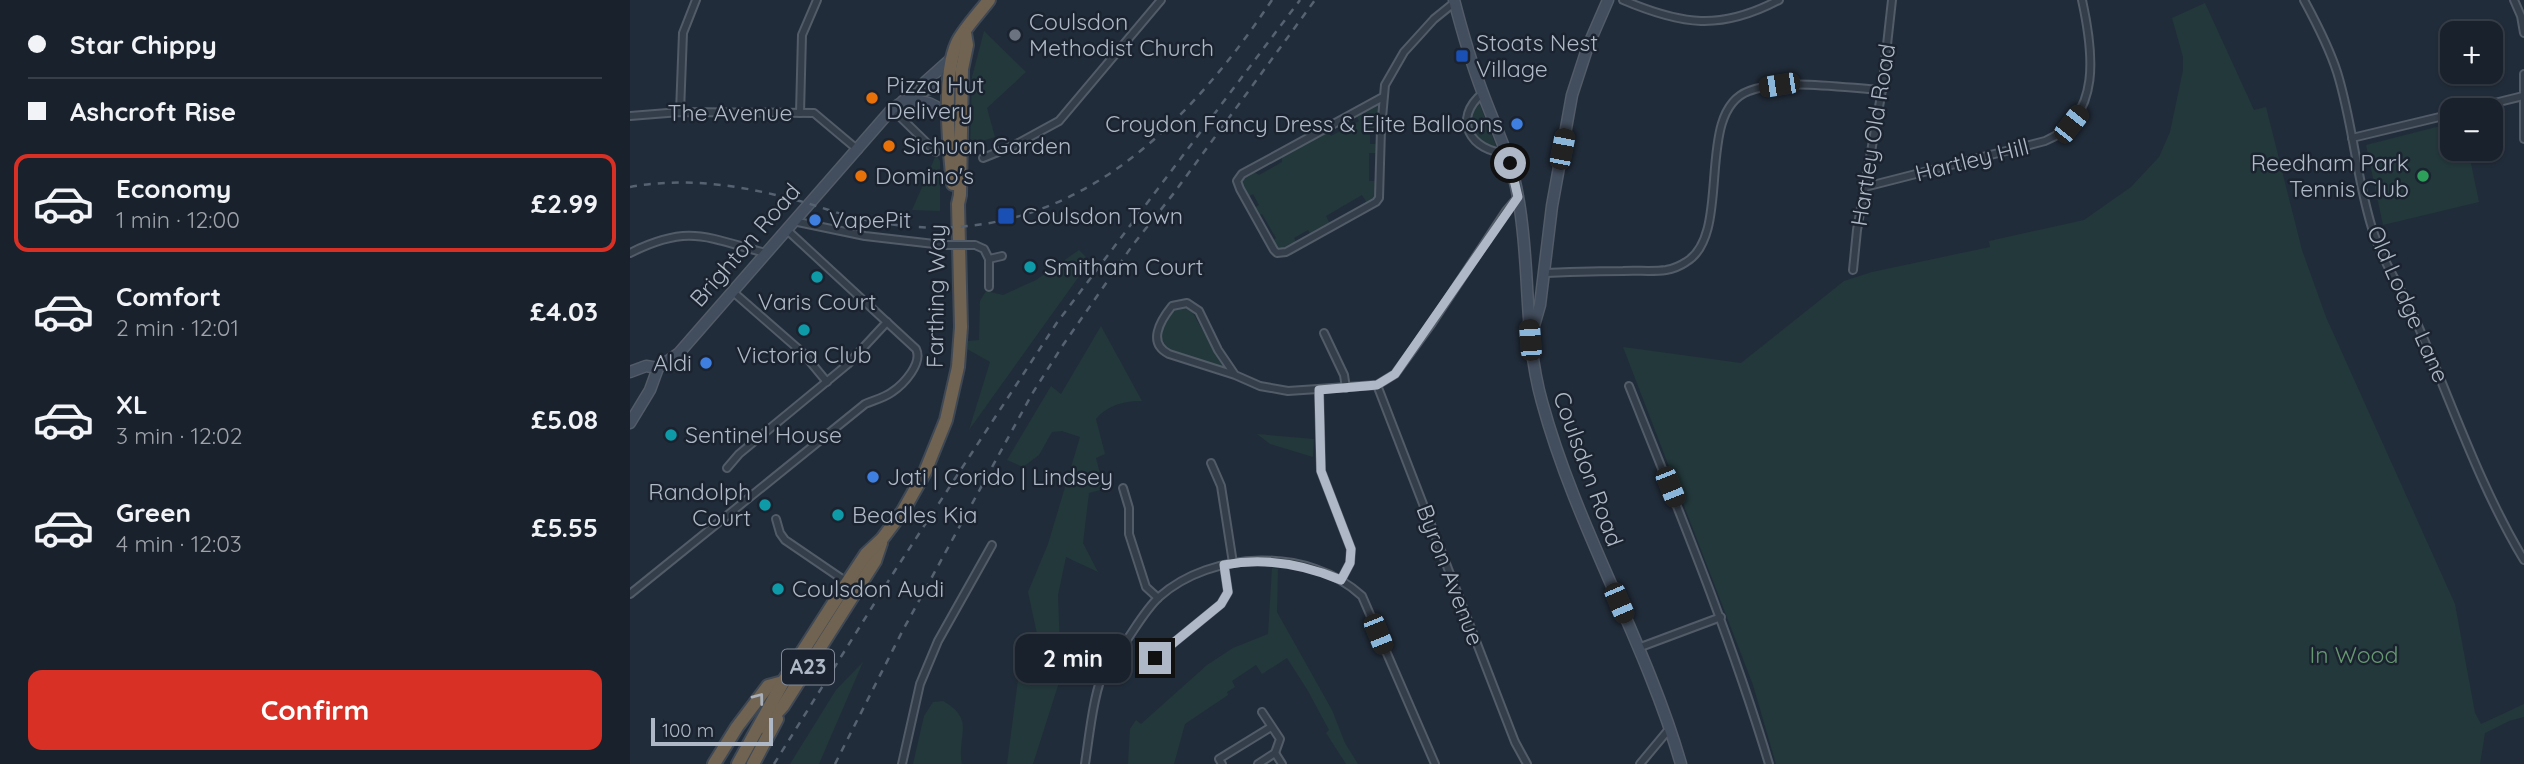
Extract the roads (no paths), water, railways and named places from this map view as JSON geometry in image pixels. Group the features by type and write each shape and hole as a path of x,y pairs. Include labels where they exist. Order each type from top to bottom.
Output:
{"highway":[{"name":"Brighton Road","path":"953,57 957,41 989,0"},
{"name":"Farthing Way","path":"751,741 783,706 853,586 866,554 882,539 903,511 925,472 946,420 958,368 961,257 958,204 951,169 949,121 967,45 965,33"},
{"name":"A23","path":"953,57 955,88"},
{"name":"Farthing Way","path":"955,88 960,195 958,204"},
{"name":"Farthing Way","path":"738,763 783,682 853,586"},
{"name":"A23","path":"714,764 737,727 768,686 783,682"},
{"name":"A23","path":"753,764 783,706"}],"main road":[{"path":"1530,340 1541,305 1543,273 1572,95 1588,46 1608,0"},
{"name":"Coulsdon Road","path":"1454,1 1483,93 1507,153 1518,197 1530,340 1537,383 1552,436 1670,728 1681,764"},
{"name":"Brighton Road","path":"630,423 650,390 658,368 679,353 892,109 920,90 925,82 953,57"},
{"name":"Brighton Road","path":"920,90 955,88"},
{"path":"902,102 930,102 937,106 949,121"},
{"path":"630,372 646,366 658,368"}],"street":[{"path":"680,112 683,33 696,0"},
{"path":"800,113 802,35 817,0"},
{"path":"983,158 992,150 1013,146 1059,121 1161,0"},
{"path":"1623,0 1660,16 1711,23 1757,12 1779,0"},
{"name":"Hartley Old Road","path":"1853,270 1882,90 1892,0"},
{"name":"Hartley Hill","path":"1865,187 2046,141 2060,135 2084,108 2089,89 2090,54 2082,0"},
{"name":"Old Lodge Lane","path":"2304,0 2329,47 2338,75 2371,224 2381,255 2417,323 2469,453 2507,532 2524,560"},
{"path":"2514,0 2524,33"},
{"path":"1383,97 1242,174 1237,181 1277,253 1286,252 1379,198 1385,85 1404,52 1454,1"},
{"path":"2524,74 2524,139"},
{"path":"1543,273 1667,270 1687,261 1702,244 1707,228 1726,109 1747,91 1779,85 1882,90"},
{"path":"1483,93 1470,106 1466,117 1472,138 1486,150 1507,153"},
{"path":"2503,101 2523,96"},
{"path":"892,109 936,152"},
{"name":"The Avenue","path":"630,116 680,112 817,114 858,150"},
{"path":"2352,138 2440,117"},
{"path":"1235,375 1218,350 1199,312 1188,303 1172,306 1157,331 1157,345 1162,351 1260,386 1288,391 1377,385 1395,374 1518,197"},
{"path":"790,225 943,245 975,245 984,248 989,259 989,287"},
{"path":"630,594 865,404 883,397 899,386 917,363 919,355 916,349 790,225"},
{"path":"630,253 667,237 688,234 765,253"},
{"path":"989,259 1002,256"},
{"path":"732,291 803,353 827,382"},
{"path":"727,468 738,454 848,364 887,322"},
{"path":"1324,333 1344,375 1346,388"},
{"path":"1330,341 1339,336"},
{"name":"Byron Avenue","path":"1377,385 1515,742 1527,764"},
{"path":"1629,386 1721,617 1769,764"},
{"path":"1319,390 1321,471 1351,549 1350,563 1341,580"},
{"path":"1211,463 1221,486 1233,563"},
{"path":"1123,488 1129,508 1129,534 1133,547 1146,587 1158,597"},
{"path":"776,519 785,540 853,586"},
{"path":"902,764 925,673 938,641 992,545"},
{"path":"1085,764 1100,680 1107,666 1158,597 1187,578 1224,565 1257,561 1297,565 1320,571 1341,580 1362,596 1434,764"},
{"path":"1155,658 1221,604 1228,592 1224,565"},
{"path":"1638,648 1721,617"},
{"path":"1258,764 1275,754 1280,739 1262,712"},
{"path":"1222,764 1219,760 1271,727"},
{"path":"1640,764 1670,728"},
{"path":"1275,754 1282,764"}],"railway":[{"path":"630,187 671,183 732,186 792,199 853,217 922,227 985,224 1043,208 1097,182 1146,146 1192,103 1233,54 1272,0"},
{"path":"774,764 894,572 1056,324 1300,0"},
{"path":"835,764 903,630 1032,394 1132,246 1315,0"}],"place":[{"name":"Coulsdon Methodist Church","path":"1015,35"},
{"name":"Stoats Nest Village","path":"1462,56"},
{"name":"Pizza Hut Delivery","path":"872,98"},
{"name":"Croydon Fancy Dress & Elite Balloons","path":"1517,124"},
{"name":"Sichuan Garden","path":"889,146"},
{"name":"Domino's","path":"861,176"},
{"name":"Reedham Park Tennis Club","path":"2423,176"},
{"name":"Coulsdon Town","path":"1006,216"},
{"name":"VapePit","path":"815,220"},
{"name":"Smitham Court","path":"1030,267"},
{"name":"Varis Court","path":"817,277"},
{"name":"Victoria Club","path":"804,330"},
{"name":"Aldi","path":"706,363"},
{"name":"Sentinel House","path":"671,435"},
{"name":"Jati | Corido | Lindsey","path":"873,477"},
{"name":"Randolph Court","path":"765,505"},
{"name":"Beadles Kia","path":"838,515"},
{"name":"Coulsdon Audi","path":"778,589"}],"park label":[{"name":"In Wood","path":"2354,655"}]}
